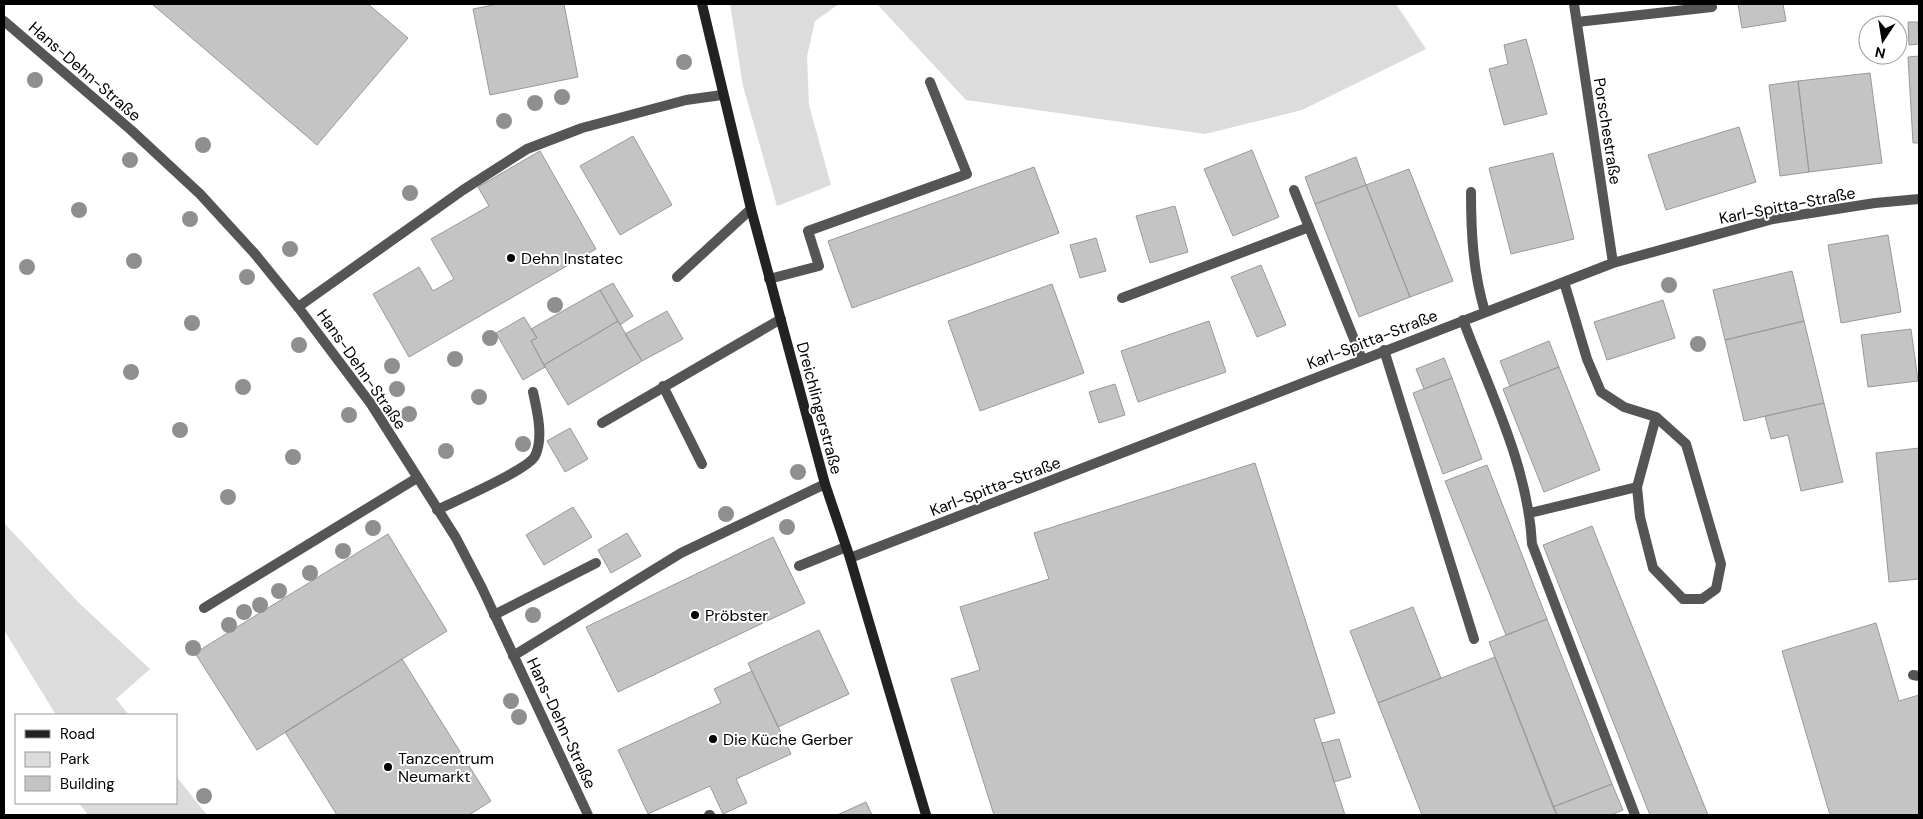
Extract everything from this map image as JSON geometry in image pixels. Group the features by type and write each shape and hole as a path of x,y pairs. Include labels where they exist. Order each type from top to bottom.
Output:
{"street":[{"name":"Dreichlingerstraße","path":"702,4 722,95 751,209 825,484 850,558 926,815"},
{"name":"Porschestraße","path":"1574,4 1613,262"},
{"path":"1577,22 1712,7"},
{"name":"Hans-Dehn-Straße","path":"4,21 131,130 200,194 255,254 298,306 371,404 456,538 588,815"},
{"path":"769,279 819,266 808,231 967,174 930,82"},
{"path":"298,306 463,190 527,149 582,128 686,100 722,95"},
{"path":"1294,190 1362,359"},
{"path":"1471,192 1471,231 1476,282 1485,312"},
{"name":"Karl-Spitta-Straße","path":"850,558 1613,262 1773,219 1874,203 1919,199"},
{"path":"677,278 751,209"},
{"path":"1122,298 1309,226"},
{"path":"1564,282 1587,360 1601,392 1624,407 1656,417 1686,444 1721,564 1716,589 1702,599 1683,599 1653,568 1640,517 1637,487 1656,417"},
{"path":"602,423 781,319"},
{"path":"1463,320 1515,457 1530,512 1532,544 1635,815"},
{"path":"1384,350 1474,639"},
{"path":"663,386 702,464"},
{"path":"437,510 523,467 535,456 538,430 533,392"},
{"path":"204,608 417,478"},
{"path":"513,656 681,552 825,484"},
{"path":"1530,512 1637,487"},
{"path":"798,566 846,548"},
{"path":"494,615 596,563"}],"green space":[{"path":"730,4 839,4 815,21 807,56 809,105 831,185 777,206 743,86"},
{"path":"877,4 1396,4 1426,49 1302,110 1205,134 966,100"},
{"path":"4,523 79,603 150,669 116,699 128,714 55,714 4,630"},
{"path":"178,779 207,815 88,815 80,804 178,804"}],"building":[{"path":"152,4 368,4 408,38 317,145"},
{"path":"498,4 564,4 578,77 490,95 473,9"},
{"path":"1738,4 1783,4 1786,21 1742,28"},
{"path":"1908,22 1918,22 1919,44 1909,45"},
{"path":"1526,39 1547,114 1504,125 1489,69 1508,64 1504,45"},
{"path":"1919,56 1919,143 1913,143 1908,57"},
{"path":"1870,73 1882,163 1809,172 1798,81"},
{"path":"1798,81 1809,172 1780,176 1769,85"},
{"path":"1739,127 1756,182 1666,210 1648,155"},
{"path":"633,136 672,205 620,235 580,166"},
{"path":"1252,150 1279,217 1233,236 1204,169"},
{"name":"Dehn Instatec","path":"540,151 596,249 409,357 373,294 419,267 433,291 454,279 431,239 489,206 478,187"},
{"path":"1553,153 1574,239 1511,254 1489,168"},
{"path":"1356,157 1366,185 1315,204 1305,177"},
{"path":"1034,167 1059,233 852,308 828,241"},
{"path":"1409,169 1453,281 1410,297 1366,185"},
{"path":"1366,185 1410,297 1359,317 1315,204"},
{"path":"1175,206 1188,252 1150,263 1136,216"},
{"path":"1888,235 1901,312 1841,323 1828,245"},
{"path":"1096,238 1106,271 1080,278 1070,245"},
{"path":"1261,265 1286,325 1257,337 1231,277"},
{"path":"1792,271 1804,321 1725,340 1713,290"},
{"path":"613,283 633,316 620,325 600,290"},
{"path":"1052,284 1084,373 980,411 948,321"},
{"path":"600,290 618,321 544,365 531,341 537,338 531,329"},
{"path":"1663,300 1675,338 1607,360 1594,322"},
{"path":"667,311 683,339 642,361 625,334"},
{"path":"524,317 537,338 531,341 545,367 523,380 496,333"},
{"path":"618,321 642,361 568,405 544,365"},
{"path":"1209,321 1226,372 1138,402 1121,351"},
{"path":"1804,321 1824,403 1744,421 1725,340"},
{"path":"1911,329 1918,381 1868,387 1861,335"},
{"path":"1549,341 1559,367 1510,386 1500,361"},
{"path":"1444,358 1452,378 1424,389 1416,369"},
{"path":"1559,367 1600,470 1544,492 1503,389"},
{"path":"1452,378 1482,459 1443,474 1413,393"},
{"path":"1115,384 1125,415 1099,423 1089,392"},
{"path":"1824,403 1843,482 1801,491 1788,435 1771,439 1765,416"},
{"path":"570,428 588,459 565,472 547,441"},
{"path":"1919,448 1919,579 1889,582 1876,453"},
{"path":"1255,463 1335,713 1314,719 1345,815 994,815 951,679 980,670 960,607 1049,579 1034,533"},
{"path":"1487,465 1547,619 1506,635 1445,481"},
{"path":"573,507 592,537 544,565 526,535"},
{"path":"1592,526 1708,815 1650,815 1543,545"},
{"path":"627,533 641,556 611,573 598,550"},
{"path":"388,534 447,631 257,750 195,653"},
{"name":"Pröbster","path":"773,537 805,603 618,692 586,627"},
{"path":"1413,607 1441,678 1378,703 1350,631"},
{"path":"1547,619 1612,784 1553,807 1489,642"},
{"path":"1876,623 1899,701 1919,695 1919,815 1830,815 1782,651"},
{"path":"819,630 849,694 778,727 748,663"},
{"path":"1495,657 1557,815 1422,815 1378,703"},
{"name":"Tanzcentrum Neumarkt","path":"402,659 491,801 469,815 337,815 285,732"},
{"name":"Die Küche Gerber","path":"752,671 791,754 736,779 747,803 723,814 710,786 648,814 618,750 721,703 714,689"},
{"path":"1339,739 1351,777 1334,782 1322,743"},
{"path":"1612,784 1623,810 1611,815 1557,815 1553,807"},
{"path":"866,802 872,815 837,815"}],"place":[{"name":"Dehn Instatec","path":"511,258"},
{"name":"Pröbster","path":"695,615"},
{"name":"Die Küche Gerber","path":"713,739"},
{"name":"Tanzcentrum Neumarkt","path":"388,767"}]}
